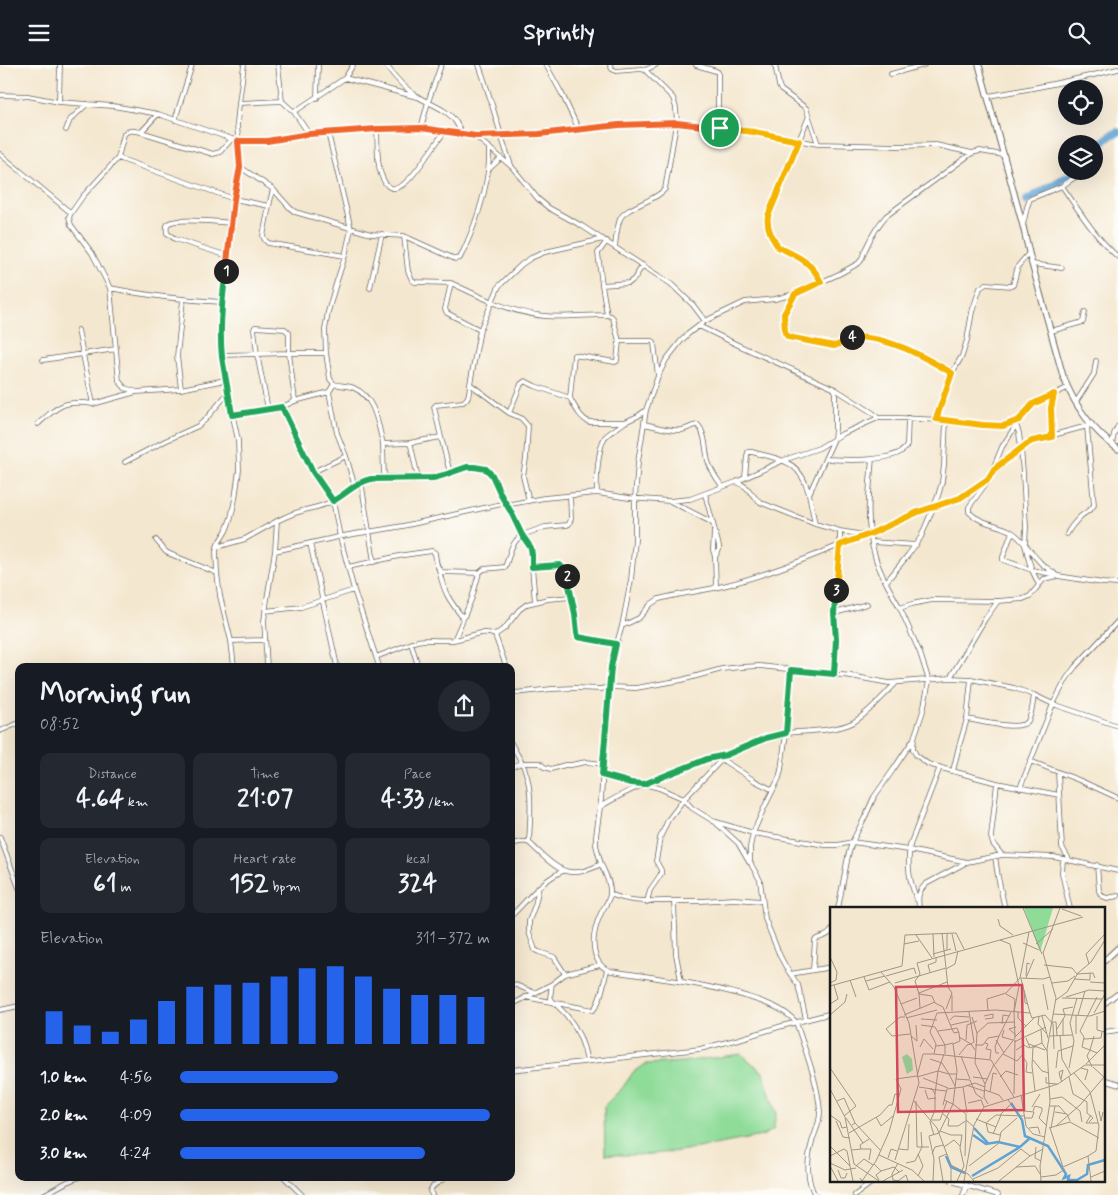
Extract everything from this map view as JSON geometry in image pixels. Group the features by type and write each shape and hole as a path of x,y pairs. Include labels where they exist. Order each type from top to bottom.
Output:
{"street":[{"path":"58,101 60,65"},
{"path":"175,120 192,65"},
{"path":"234,663 231,641 222,610 217,573 217,547 231,519 238,483 238,441 222,355 222,301 234,199 240,167 238,141 239,103 244,65"},
{"path":"278,65 282,101 294,112 309,134"},
{"path":"317,98 318,65"},
{"path":"294,112 345,78 353,65"},
{"path":"386,65 396,79 420,98"},
{"path":"421,128 441,65"},
{"path":"480,65 512,167"},
{"path":"546,65 579,130"},
{"path":"610,65 616,71 645,70 656,65"},
{"path":"696,65 718,72 718,120 720,128"},
{"path":"775,65 781,90 806,108 818,143"},
{"path":"891,73 924,65"},
{"path":"979,65 1062,376 1089,426 1118,449"},
{"path":"988,96 1118,69"},
{"path":"615,246 621,216 659,195 665,189 677,123 673,98 645,70"},
{"path":"345,78 420,98 452,117 462,135"},
{"path":"0,95 28,96 136,109 238,141 279,139 309,134 377,129 421,128 476,136 539,134 619,125 677,123 754,132 818,143 898,146 936,145 972,153"},
{"path":"239,103 282,101"},
{"path":"66,130 70,120 87,104"},
{"path":"141,132 158,115"},
{"path":"809,116 767,221 778,247 796,255 809,265 821,282"},
{"path":"377,129 380,170 387,185 396,187 411,179 445,131"},
{"path":"137,392 125,388 118,381 110,288 92,253 71,225 69,217 83,196 118,158 124,134 129,131 141,132 213,154 220,152 232,139"},
{"path":"328,133 351,229 328,312 325,330 330,379 334,384 354,388 366,396 375,412 382,444 384,478"},
{"path":"476,136 512,167 538,199 615,246 671,284 693,305 706,321"},
{"path":"240,167 273,189 290,209 371,234 404,236 455,259 460,258 478,214 485,190 489,147"},
{"path":"815,1195 810,1184 808,1162 812,1142 819,1123 820,1110 814,1074 796,1022 774,1005 729,991 681,981 607,970 600,965 594,951 594,937 610,894 596,845 596,836 612,659 622,626 631,580 635,540 635,499 638,462 646,410 658,376 666,361 681,341 706,321 745,302 775,299 795,294 859,263 867,245 886,216 972,153 980,151 1003,155"},
{"path":"0,154 72,213"},
{"path":"118,158 234,199 268,206"},
{"path":"488,170 502,158"},
{"path":"1023,226 1030,199 1070,180"},
{"path":"1062,185 1084,220 1102,242 1118,257"},
{"path":"273,189 268,206 264,240 268,243 345,256"},
{"path":"228,256 175,239 167,233 166,229 170,223 181,221 232,223"},
{"path":"370,288 382,235"},
{"path":"404,236 408,271 415,282 451,283 491,302 514,310 546,316 611,316 619,341 617,361 574,355 570,398 586,422 624,422"},
{"path":"605,240 598,253 607,315"},
{"path":"450,473 434,407 436,405 463,402 468,397 480,330 499,286 531,257 545,252 605,240"},
{"path":"936,419 952,373 962,356 972,312 980,288 986,284 1014,285 1018,266 1029,253"},
{"path":"1032,263 1062,268"},
{"path":"602,285 629,283 643,265"},
{"path":"451,283 445,309 447,313 480,330"},
{"path":"110,288 183,300 222,301"},
{"path":"795,294 784,314 785,333 788,337 834,346 840,345 850,337 878,339 925,358 952,373"},
{"path":"181,389 178,356 183,300"},
{"path":"1051,331 1083,322 1084,312"},
{"path":"699,326 835,389 878,418"},
{"path":"268,409 257,354 255,327 285,329 289,333 289,353 295,401"},
{"path":"78,330 93,404"},
{"path":"619,341 653,341 658,376"},
{"path":"43,360 116,349"},
{"path":"222,355 326,353"},
{"path":"1076,402 1094,374 1096,361"},
{"path":"38,424 55,409 73,402 93,404 137,392 181,389 226,379"},
{"path":"510,413 521,384 525,381 570,398"},
{"path":"232,415 282,407 295,401 328,392 334,384"},
{"path":"470,384 510,413 521,418 528,426 523,476 529,501"},
{"path":"1058,576 1040,562 1012,532 974,516 969,512 969,507 994,469 1002,447 1019,420 1033,404 1067,388"},
{"path":"809,494 834,439 836,429 835,389"},
{"path":"328,392 338,433 355,487"},
{"path":"125,462 198,426 228,393"},
{"path":"1052,437 1051,408 1054,394"},
{"path":"282,407 313,472 333,501 354,590 378,663"},
{"path":"596,493 599,459 605,437 624,422 646,410"},
{"path":"275,551 403,526 506,503 516,504 570,495 596,493 635,499 669,501 690,499 784,460 819,448 878,418 936,419 1000,427 1019,420"},
{"path":"826,459 872,459 902,451 906,448 908,440 908,418"},
{"path":"886,582 916,545 933,507 942,482 946,420"},
{"path":"644,425 679,430 698,425 702,430 710,468 722,486"},
{"path":"1016,425 1023,473 1025,545 1032,570 1039,585"},
{"path":"994,469 1031,441 1089,426"},
{"path":"1066,534 1071,526 1082,515 1092,509 1094,505 1089,426"},
{"path":"1112,445 1118,426"},
{"path":"382,444 409,443 441,437"},
{"path":"409,443 418,478"},
{"path":"746,477 748,452 784,460 800,473 804,481 809,494 815,524"},
{"path":"313,472 346,455"},
{"path":"838,907 852,841 874,797 914,738 924,711 929,681 900,608 876,561 872,542 868,535 868,500 872,459"},
{"path":"217,547 245,539 295,513 333,501 362,481 384,478 439,477 467,467 486,469 492,475 522,535 531,548 535,601"},
{"path":"622,626 639,618 654,601 716,588 780,569 868,535 918,512 954,500 965,495 988,479"},
{"path":"362,481 368,532 374,562"},
{"path":"736,481 745,485 759,502 815,524 840,531 868,535"},
{"path":"705,494 719,546 715,557 716,588"},
{"path":"454,640 472,598 479,573 484,569 505,567 510,548 522,535 545,527 569,524 571,519 570,495"},
{"path":"669,501 713,524"},
{"path":"267,663 265,611 275,551 277,521"},
{"path":"834,674 836,639 834,613 840,531"},
{"path":"1012,532 1003,555 1003,560 1032,570 1058,576 1118,584"},
{"path":"156,540 166,552 217,573"},
{"path":"872,542 916,545"},
{"path":"310,543 336,663"},
{"path":"348,567 432,551 435,553 442,585 448,598 463,618"},
{"path":"532,567 556,565 563,567 567,574 578,637 616,644"},
{"path":"439,570 442,572 479,573"},
{"path":"900,608 932,600 998,601 1028,597 1044,579 1058,576"},
{"path":"265,611 301,607 354,590"},
{"path":"495,635 505,628 522,607 535,601 571,597"},
{"path":"950,678 985,619 998,601"},
{"path":"834,613 868,604"},
{"path":"1020,788 1053,704 1067,678 1116,623 1118,629"},
{"path":"376,657 423,640 454,640 488,632 495,635 505,663"},
{"path":"231,641 265,640"},
{"path":"411,643 417,663"},
{"path":"515,693 575,688 636,688 682,680 722,669 760,667 834,674 896,683 950,678 971,679 1006,686 1118,726"},
{"path":"752,866 750,847 753,833 782,770 791,670"},
{"path":"953,771 967,719 971,679"},
{"path":"600,807 644,784 707,759 726,755 766,738 786,733 837,727 853,723 896,683"},
{"path":"967,719 1007,726 1023,725 1028,721 1034,695"},
{"path":"0,731 15,725"},
{"path":"914,738 913,749 916,755 928,764 997,783 1059,795"},
{"path":"515,750 525,769 530,787 529,843"},
{"path":"648,902 650,890 661,874 656,861 658,846 668,820 684,799 726,755"},
{"path":"721,759 773,791"},
{"path":"1030,761 1118,798"},
{"path":"515,766 522,763 540,763 544,767 551,769 565,765 603,763"},
{"path":"919,907 910,880 909,850 911,840 940,767"},
{"path":"1058,772 1062,847 1070,861"},
{"path":"602,775 631,783 644,784 684,799 692,807 714,821 738,843 760,880 765,919 780,956 800,991 806,1019"},
{"path":"997,783 991,837 993,844 1002,855"},
{"path":"714,821 753,833 825,845 838,845 852,841 967,862"},
{"path":"0,837 15,876"},
{"path":"515,843 529,843 555,867 563,871 582,871 592,869 601,864"},
{"path":"918,903 919,893 926,884 967,862 995,856 1041,856 1097,865 1118,871"},
{"path":"995,856 1006,907"},
{"path":"1063,859 1062,873 1070,907"},
{"path":"1097,865 1099,891 1102,897 1118,896"},
{"path":"515,913 548,879 563,871"},
{"path":"539,887 529,921 529,935 535,950 554,957 565,974"},
{"path":"610,894 626,899 648,902 734,899 762,901"},
{"path":"674,901 676,954 681,981"},
{"path":"813,971 815,941 827,936 830,932"},
{"path":"1106,959 1118,947"},
{"path":"515,1003 552,984 565,974 600,965"},
{"path":"790,974 830,967"},
{"path":"525,997 590,1010 595,1009 607,970"},
{"path":"552,984 550,998 568,1017 577,1030 587,1061"},
{"path":"515,985 535,993"},
{"path":"1106,1002 1117,994"},
{"path":"0,1010 15,1007"},
{"path":"515,1070 700,1049 830,1013"},
{"path":"1106,1080 1118,1084"},
{"path":"43,1195 70,1181"},
{"path":"288,1181 302,1195"},
{"path":"432,1195 430,1191 434,1184 440,1181"},
{"path":"856,1195 871,1183"},
{"path":"960,1183 998,1195"},
{"path":"963,1195 967,1185"}],"green space":[{"path":"741,1054 763,1072 776,1114 773,1130 762,1136 664,1153 644,1155 605,1154 604,1106 623,1087 634,1071 646,1064 682,1062"}],"waterway":[{"path":"1103,141 1118,132"},
{"path":"1026,201 1061,180"}],"route":[{"path":"677,123 720,128 754,132 799,141 767,221 778,247 796,255 814,269 821,282 795,294 786,309 784,320 785,333 788,337 834,346 840,345 850,337 868,337 878,339 925,358 952,373 936,419 1000,427 1019,420 1033,404 1054,394 1051,408 1052,437 1032,441 1027,444 994,469 988,479 960,498 918,512 870,534 840,545 834,613 836,639 834,674 791,670 786,733 766,738 726,755 707,759 644,784 631,783 602,775 611,667 616,644 578,637 566,571 560,565 532,567 531,548 522,535 490,472 481,467 474,467 433,478 371,479 362,481 333,501 313,472 282,407 232,415 222,355 222,301 234,199 240,167 238,141 267,141 309,134 377,129 421,128 476,136 556,133 619,125 677,123"}]}
